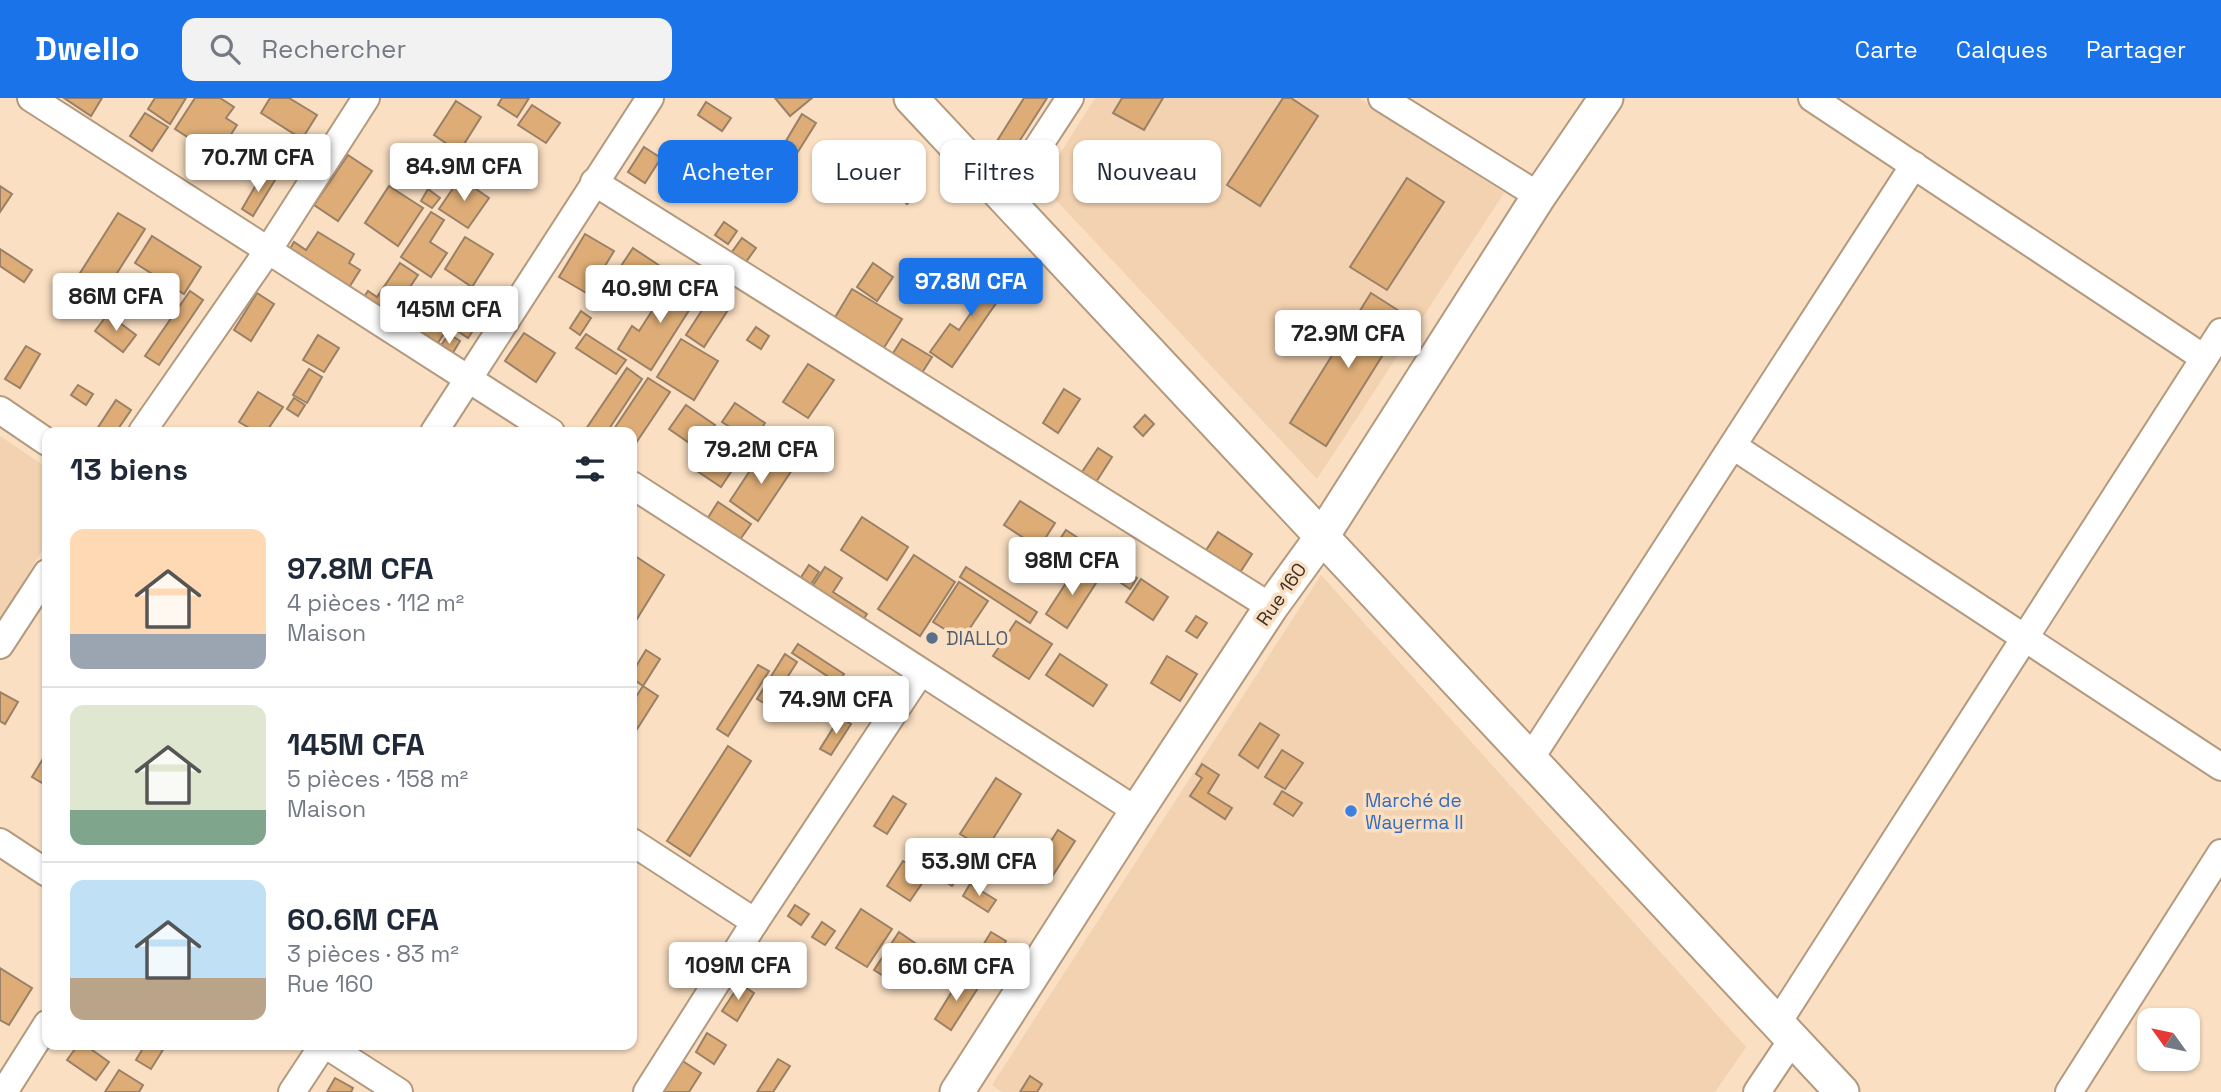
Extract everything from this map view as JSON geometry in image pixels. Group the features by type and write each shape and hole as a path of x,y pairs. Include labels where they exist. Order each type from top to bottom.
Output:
{"street":[{"path":"31,98 543,427"},
{"path":"145,427 267,252 366,98"},
{"path":"437,427 650,98"},
{"path":"911,98 950,140"},
{"path":"1043,140 1070,98"},
{"path":"1382,98 1539,196"},
{"name":"Rue 160","path":"957,1092 1137,811 1271,607 1321,538 1539,196 1606,98"},
{"path":"1812,98 2204,358"},
{"path":"1530,759 1914,165"},
{"path":"594,182 1271,607"},
{"path":"1008,203 1842,1092"},
{"path":"1758,1092 1785,1032 2023,638 2221,332"},
{"path":"0,411 42,439"},
{"path":"1733,446 2221,767"},
{"path":"637,488 1137,811"},
{"path":"0,645 42,581"},
{"path":"647,1092 755,922 920,673"},
{"path":"0,842 42,870"},
{"path":"637,845 755,922"},
{"path":"2069,1092 2221,853"},
{"path":"4,1092 42,1032"},
{"path":"292,1092 321,1050"},
{"path":"333,1050 399,1092"}],"shaded area":[{"path":"1095,98 1359,98 1504,193 1317,479 1059,203 1059,155"},
{"path":"0,436 42,465 42,550 0,621"},
{"name":"Marché de Wayerma II","path":"1321,575 1746,1047 1715,1092 1002,1092 992,1085"}],"building":[{"path":"64,98 102,98 91,116"},
{"path":"155,98 186,98 170,124 148,109"},
{"path":"195,98 220,98 234,107 226,118 237,125 217,156 175,129"},
{"path":"270,98 289,98 317,115 302,139 261,113"},
{"path":"502,98 529,98 517,117 498,105"},
{"path":"775,98 812,98 790,116"},
{"path":"1024,98 1047,98 1020,140 998,140"},
{"path":"1122,98 1163,98 1144,130 1113,113"},
{"path":"1283,98 1291,98 1318,116 1260,206 1227,185"},
{"path":"456,101 481,117 459,152 434,135"},
{"path":"706,102 731,118 722,131 698,115"},
{"path":"532,105 560,123 546,143 518,125"},
{"path":"145,113 168,127 152,151 130,136"},
{"path":"802,114 816,123 798,152 798,140 786,140"},
{"path":"644,147 658,156 658,163 645,183 628,172"},
{"path":"348,155 372,171 338,221 314,205"},
{"path":"263,173 275,180 253,216 242,209"},
{"path":"460,178 489,198 468,228 439,209"},
{"path":"1407,178 1444,202 1387,290 1350,267"},
{"path":"0,186 12,194 0,212"},
{"path":"389,186 423,208 398,246 365,223"},
{"path":"428,189 440,198 432,208 421,201"},
{"path":"431,212 444,220 430,242 447,253 431,277 401,257"},
{"path":"118,213 145,229 89,317 63,300"},
{"path":"724,222 737,231 728,244 715,235"},
{"path":"318,232 354,254 349,263 360,270 345,294 285,257 294,242 306,250"},
{"path":"585,234 614,251 588,294 559,277"},
{"path":"152,236 201,267 184,294 135,263"},
{"path":"465,237 493,254 472,287 445,269"},
{"path":"742,238 756,248 743,266 729,256"},
{"path":"633,248 666,270 653,291 619,269"},
{"path":"0,249 32,270 24,282 0,266"},
{"path":"400,263 418,275 387,321 360,303 368,291 377,297"},
{"path":"873,263 893,277 877,301 857,287"},
{"path":"989,268 1010,283 952,367 930,352 950,324 959,330 975,307 966,301"},
{"path":"674,277 700,293 651,370 618,349 632,326 639,331"},
{"path":"852,289 902,319 880,354 831,324"},
{"path":"190,291 203,300 159,365 145,356"},
{"path":"257,293 274,304 251,341 234,330"},
{"path":"1371,293 1407,316 1326,446 1290,423"},
{"path":"457,294 485,313 468,338 440,319"},
{"path":"710,298 728,310 704,347 686,335"},
{"path":"581,311 591,318 580,335 570,328"},
{"path":"108,314 136,335 123,352 95,331"},
{"path":"417,316 445,332 432,352 405,335"},
{"path":"756,327 769,336 761,349 747,340"},
{"path":"524,333 555,353 536,382 505,361"},
{"path":"449,334 460,341 449,359 437,351"},
{"path":"586,334 626,360 616,374 576,348"},
{"path":"318,335 339,348 324,372 303,360"},
{"path":"681,339 718,361 694,400 657,377"},
{"path":"902,339 932,357 920,376 890,358"},
{"path":"26,346 40,354 20,388 5,379"},
{"path":"808,364 834,380 808,418 783,402"},
{"path":"627,368 642,379 610,427 587,427"},
{"path":"309,369 322,377 307,403 293,395"},
{"path":"648,378 670,392 637,442 637,427 615,427"},
{"path":"78,385 93,394 86,405 71,395"},
{"path":"1064,389 1080,399 1058,433 1043,423"},
{"path":"258,392 283,407 269,427 248,427 239,422"},
{"path":"294,398 305,405 298,416 287,409"},
{"path":"116,400 131,410 119,427 98,427"},
{"path":"735,403 765,423 753,442 722,422"},
{"path":"686,405 715,425 698,449 669,429"},
{"path":"1145,415 1154,424 1143,436 1134,427"},
{"path":"719,431 746,449 721,487 694,469"},
{"path":"1098,448 1112,457 1091,490 1076,481"},
{"path":"763,451 792,470 758,521 730,501"},
{"path":"1020,501 1055,523 1039,548 1004,525"},
{"path":"718,502 751,524 734,548 702,527"},
{"path":"862,517 908,547 887,580 841,550"},
{"path":"1066,530 1106,556 1098,568 1058,542"},
{"path":"1218,532 1252,554 1237,577 1203,555"},
{"path":"914,555 955,582 920,636 878,609"},
{"path":"637,557 664,575 637,619"},
{"path":"1115,563 1137,578 1130,589 1108,574"},
{"path":"809,565 819,572 806,592 796,585"},
{"path":"1077,566 1098,580 1067,628 1046,614"},
{"path":"825,567 842,578 833,592 867,614 859,626 808,593"},
{"path":"966,567 1037,612 1030,623 960,577"},
{"path":"1141,579 1168,597 1153,620 1126,602"},
{"path":"959,582 988,601 962,640 933,622"},
{"path":"1196,616 1207,623 1197,638 1186,631"},
{"path":"1016,621 1052,644 1029,679 993,656"},
{"path":"798,644 844,674 838,683 792,653"},
{"path":"646,650 660,659 643,686 637,682 637,665"},
{"path":"785,654 797,662 769,706 757,699"},
{"path":"1060,654 1107,685 1093,706 1046,675"},
{"path":"1167,656 1197,674 1180,701 1151,683"},
{"path":"758,665 769,671 728,736 717,729"},
{"path":"643,686 658,696 637,729 637,695"},
{"path":"861,686 871,692 857,715 846,708"},
{"path":"0,692 18,702 5,724 0,721"},
{"path":"840,717 851,724 831,755 820,749"},
{"path":"1260,723 1279,735 1258,768 1239,755"},
{"path":"728,746 751,761 690,856 667,841"},
{"path":"1282,750 1303,763 1285,789 1265,777"},
{"path":"42,760 42,783 32,777"},
{"path":"1202,764 1219,775 1208,793 1232,808 1225,819 1190,796 1202,778 1196,774"},
{"path":"996,778 1021,794 986,850 960,834"},
{"path":"1282,791 1302,803 1293,816 1274,804"},
{"path":"893,796 906,804 887,834 874,826"},
{"path":"1058,830 1075,841 1048,883 1031,873"},
{"path":"960,839 976,849 952,886 936,876"},
{"path":"903,861 927,876 910,901 887,886"},
{"path":"970,884 996,900 988,912 963,896"},
{"path":"795,905 809,914 801,925 788,916"},
{"path":"861,909 892,929 867,967 836,948"},
{"path":"822,922 835,931 825,945 812,937"},
{"path":"899,932 925,950 901,987 874,970"},
{"path":"991,932 1006,941 985,973 971,965"},
{"path":"0,968 32,988 9,1025 0,1020"},
{"path":"961,977 978,988 951,1030 935,1019"},
{"path":"740,984 754,993 737,1021 722,1011"},
{"path":"707,1033 726,1045 714,1064 696,1052"},
{"path":"74,1050 92,1050 109,1062 96,1080 67,1060"},
{"path":"142,1050 163,1050 151,1069 136,1060"},
{"path":"778,1059 790,1066 773,1092 757,1092"},
{"path":"681,1060 701,1073 689,1092 660,1092"},
{"path":"119,1070 143,1085 139,1092 105,1092"},
{"path":"1030,1076 1042,1084 1037,1092 1020,1092"},
{"path":"335,1078 353,1088 351,1092 327,1092"}],"place":[{"name":"DIALLO","path":"932,638"},
{"name":"Marché de Wayerma II","path":"1351,811"}]}
